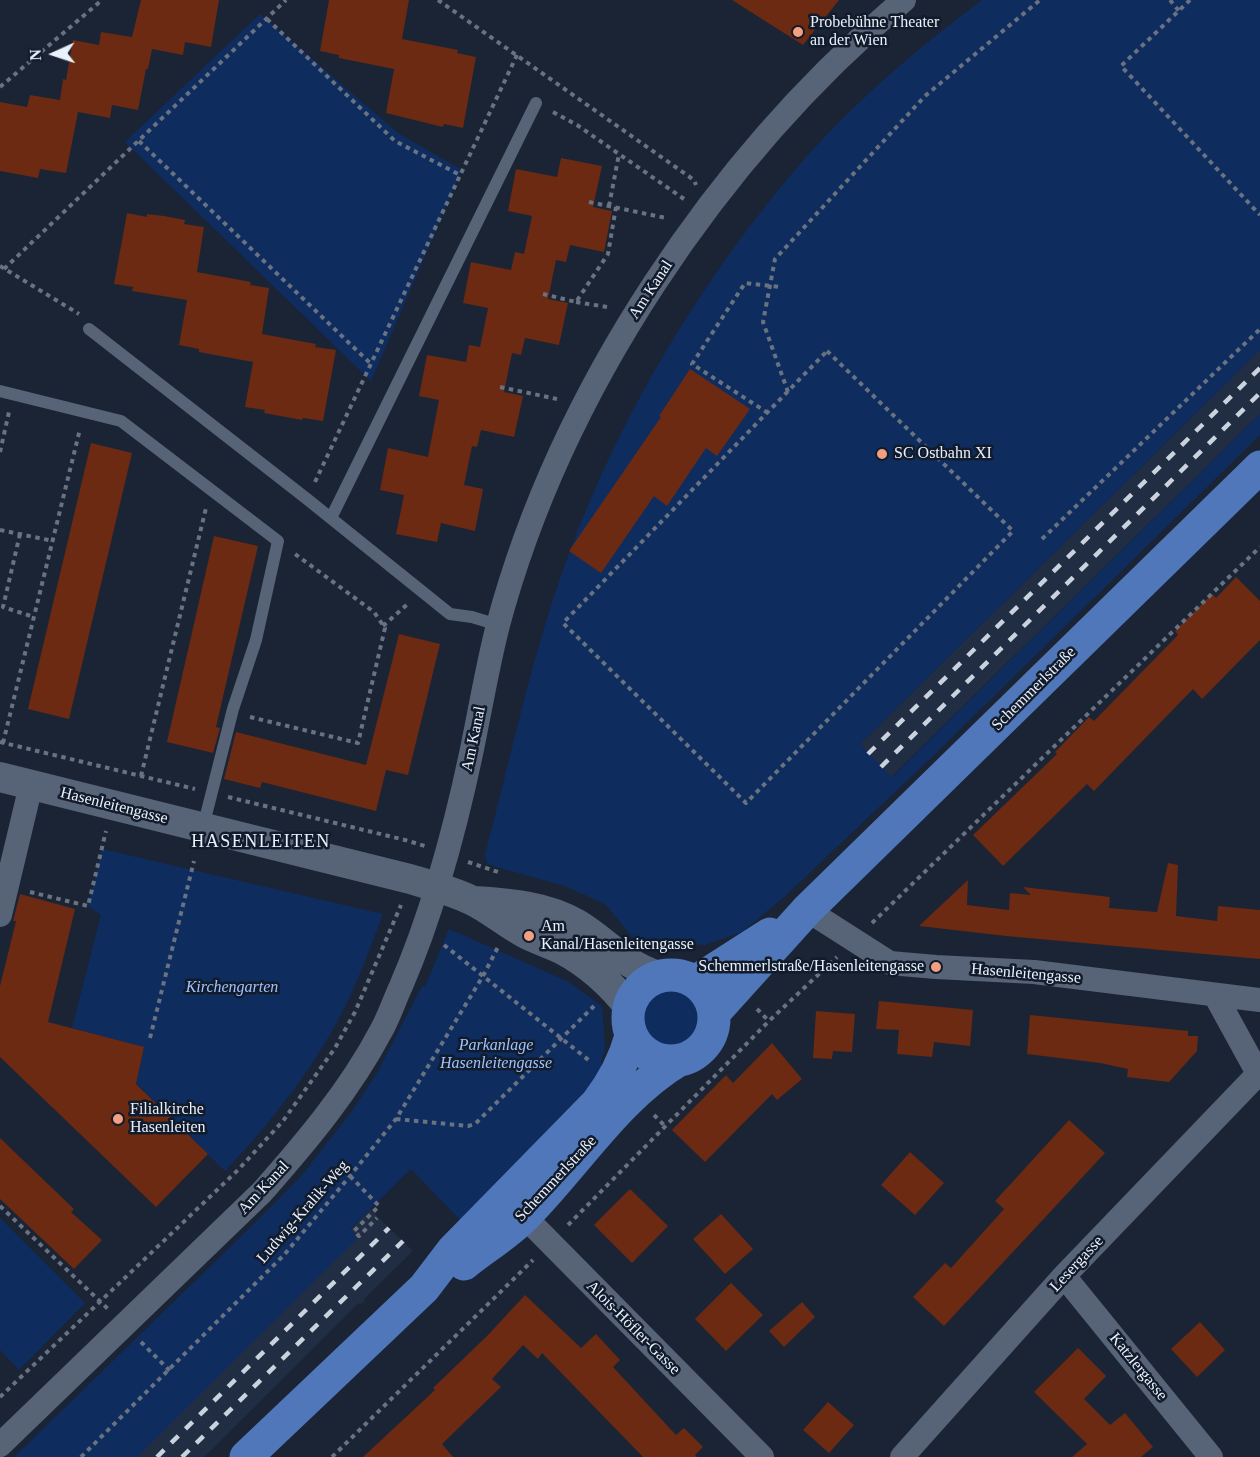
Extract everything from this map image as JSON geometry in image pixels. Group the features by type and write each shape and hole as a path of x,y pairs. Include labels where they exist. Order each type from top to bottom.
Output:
{"main road":[{"name":"Schemmerlstraße","path":"714,1013 807,910 1260,466"},
{"name":"Schemmerlstraße","path":"695,982 807,910"},
{"path":"656,962 671,975 685,977 695,982 707,995 714,1013 713,1028 705,1045 693,1055 679,1060 663,1061 650,1056 638,1047 620,1013 644,984 656,962"},
{"name":"Schemmerlstraße","path":"515,1207 615,1080 627,1053 620,1013"},
{"name":"Schemmerlstraße","path":"246,1457 424,1288 453,1250 515,1207 633,1095 658,1073 679,1060"}],"street":[{"name":"Am Kanal","path":"0,1445 262,1192 298,1151 346,1089 382,1030 424,930 438,888 465,778 498,625 542,497 570,432 605,365 635,315 703,215 744,162 791,108 869,29 904,0"},
{"name":"Hasenleitengasse","path":"0,777 410,879 471,900 505,923 563,950 585,964 607,981 620,1013"},
{"path":"0,915 31,785"},
{"name":"Hasenleitengasse","path":"471,900 508,903 539,909 561,917 576,924 641,971 656,962"},
{"name":"Hasenleitengasse","path":"807,910 890,963 1034,972 1260,1000"},
{"path":"1215,995 1259,1076"},
{"name":"Lesergasse","path":"907,1455 1064,1276 1259,1076"},
{"name":"Alois-Höfler-Gasse","path":"515,1207 762,1457"},
{"name":"Katzlergasse","path":"1064,1276 1211,1457"}],"lane":[{"path":"331,518 536,103"},
{"path":"89,329 450,614 472,617 498,625"},
{"path":"0,391 121,420 278,541 256,640 232,713 203,827"}],"path":[{"path":"0,87 102,0"},
{"path":"89,329 84,316 2,268 286,0"},
{"path":"438,0 694,180 703,215"},
{"path":"788,392 763,322 775,259 925,96 1040,0"},
{"path":"1170,0 1179,10"},
{"path":"1190,0 1121,66 1260,215"},
{"path":"267,19 395,141 460,175"},
{"path":"307,499 517,55"},
{"path":"536,103 577,125 679,195 703,215"},
{"path":"139,141 371,364"},
{"path":"609,206 619,154"},
{"path":"589,202 666,218"},
{"path":"576,302 608,254 616,207"},
{"path":"768,413 692,364 745,283 780,287"},
{"path":"543,294 607,307"},
{"path":"1042,539 1260,329"},
{"path":"827,351 1013,531 746,803 563,623 768,413 827,351"},
{"path":"500,387 558,399"},
{"path":"0,452 14,394"},
{"path":"3,743 84,411"},
{"path":"141,776 210,489"},
{"path":"0,530 53,541"},
{"path":"20,534 3,607 34,617"},
{"path":"232,713 357,743 385,628 374,612 278,541"},
{"path":"332,1457 550,1243 769,1021 1260,547"},
{"path":"383,626 422,592"},
{"path":"7,888 88,906 113,805"},
{"path":"150,1038 194,861"},
{"path":"0,1397 238,1170 283,1122 335,1048 355,1012 401,905"},
{"path":"424,930 560,1037"},
{"name":"Ludwig-Kralik-Weg","path":"81,1457 170,1371 284,1255 350,1176 396,1119 483,975 498,946"},
{"path":"656,962 674,946 702,948"},
{"path":"396,1119 468,1126 475,1124 594,1005 620,1013"},
{"path":"350,1176 379,1206 354,1231 359,1236 377,1218"},
{"path":"0,1206 170,1371"}],"shaded area":[{"path":"1260,350 1260,414 891,777 860,744"},
{"path":"370,1209 413,1251 364,1299 365,1301 359,1303 204,1457 137,1457"}],"green space":[{"name":"SC Ostbahn XI","path":"982,0 1260,0 1260,350 860,744 892,777 1260,414 1260,435 931,758 784,897 742,932 705,945 679,943 648,945 635,940 606,905 565,886 493,866 487,863 485,855 534,663 570,551 591,498 642,394 702,293 736,246 807,156 869,93 913,54"},
{"path":"260,14 398,133 462,170 371,381 125,142"},
{"name":"Kirchengarten","path":"102,849 383,914 344,1009 315,1059 281,1106 225,1171 136,1083 144,1048 72,1028 101,915 88,906"},
{"name":"Parkanlage Hasenleitengasse","path":"449,929 567,981 602,1006 605,1049 601,1062 603,1079 463,1223 411,1169 350,1229 357,1239 137,1457 14,1457 302,1175 352,1111 377,1073 422,986 425,987"},
{"path":"670,989 686,994 694,1002 699,1018 694,1034 686,1042 670,1047 654,1042 646,1034 641,1018 646,1002 654,994"},
{"path":"0,1218 85,1303 19,1370 0,1350"}],"building":[{"path":"141,0 219,0 211,47 185,42 183,55 152,49 138,110 112,105 110,118 78,112 66,173 40,169 38,178 0,171 0,102 27,107 30,95 60,100 73,40 99,45 101,32 132,37"},
{"path":"329,0 409,0 402,39 458,50 457,53 476,57 463,128 444,124 443,127 386,113 394,69 339,58 339,55 320,51"},
{"name":"Probebühne Theater an der Wien","path":"732,0 839,0 803,45"},
{"path":"561,158 602,166 593,207 612,211 604,252 570,245 566,262 556,260 548,299 568,303 559,345 525,338 521,355 512,353 504,392 523,396 514,437 481,430 477,447 472,446 464,485 483,489 475,531 441,523 437,542 396,534 404,495 380,490 388,448 428,457 439,400 419,396 427,355 466,362 469,345 480,347 488,308 463,303 471,262 511,270 515,252 524,254 532,216 508,211 516,169 557,177"},
{"path":"127,213 147,217 147,214 164,216 185,220 184,224 204,227 197,272 251,282 250,285 269,288 262,334 336,350 323,421 303,418 302,420 245,407 253,362 199,352 199,349 179,345 187,300 132,291 133,287 114,284"},
{"path":"690,369 750,409 717,456 706,448 667,506 654,496 601,573 569,551 661,417 659,416"},
{"path":"91,443 132,453 69,719 28,709"},
{"path":"214,536 258,546 216,727 220,728 213,753 167,742"},
{"path":"1236,577 1260,601 1260,640 1202,699 1193,689 1094,791 1087,784 1003,866 973,835 1057,754 1055,752 1089,717 1094,721 1178,635 1175,631 1212,594 1216,598"},
{"path":"399,634 440,644 408,775 386,770 376,811 262,782 260,788 224,779 236,732 366,765"},
{"path":"1168,863 1178,865 1176,916 1217,921 1218,906 1260,910 1260,959 919,926 968,880 967,905 1009,910 1010,893 1031,895 1023,887 1110,897 1109,908 1157,912"},
{"name":"Filialkirche Hasenleiten","path":"20,894 75,909 48,1022 144,1047 136,1084 208,1154 156,1207 0,1057 0,986 16,921 13,921"},
{"path":"879,1001 973,1010 970,1046 934,1042 932,1057 897,1054 899,1030 876,1029"},
{"path":"816,1011 855,1014 852,1052 833,1051 832,1059 813,1058"},
{"path":"1030,1015 1188,1031 1188,1036 1198,1036 1197,1051 1169,1082 1127,1077 1128,1069 1100,1063 1027,1054"},
{"path":"772,1043 802,1079 777,1100 772,1094 705,1162 672,1130 726,1075 733,1083"},
{"path":"1069,1120 1105,1153 944,1326 913,1297 945,1263 951,1268 1004,1209 995,1201"},
{"path":"0,1138 74,1209 71,1212 102,1240 74,1269 0,1199"},
{"path":"910,1152 944,1183 915,1215 881,1185"},
{"path":"630,1189 668,1226 632,1263 594,1225"},
{"path":"721,1214 753,1249 725,1274 693,1239"},
{"path":"731,1283 763,1315 726,1351 695,1319"},
{"path":"525,1295 581,1348 596,1334 620,1360 613,1367 676,1435 684,1428 703,1447 695,1455 697,1457 643,1457 542,1353 538,1359 523,1345 492,1379 501,1387 442,1444 453,1457 363,1457 435,1390 433,1388 488,1335"},
{"path":"802,1302 815,1317 784,1347 769,1331"},
{"path":"1200,1322 1225,1350 1197,1377 1171,1349"},
{"path":"1078,1348 1106,1376 1084,1399 1110,1425 1125,1413 1153,1447 1141,1457 1072,1457 1087,1444 1034,1392"},
{"path":"828,1402 854,1425 829,1453 803,1430"}],"railway":[{"path":"868,754 1260,368"},
{"path":"881,767 1260,393"},
{"path":"157,1457 389,1228"},
{"path":"182,1457 403,1241"}],"place":[{"name":"Probebühne Theater an der Wien","path":"798,32"},
{"name":"SC Ostbahn XI","path":"882,454"},
{"name":"Am Kanal/Hasenleitengasse","path":"529,936"},
{"name":"Schemmerlstraße/Hasenleitengasse","path":"936,967"},
{"name":"Filialkirche Hasenleiten","path":"118,1119"}],"district":[{"name":"HASENLEITEN","path":"261,842"}]}
